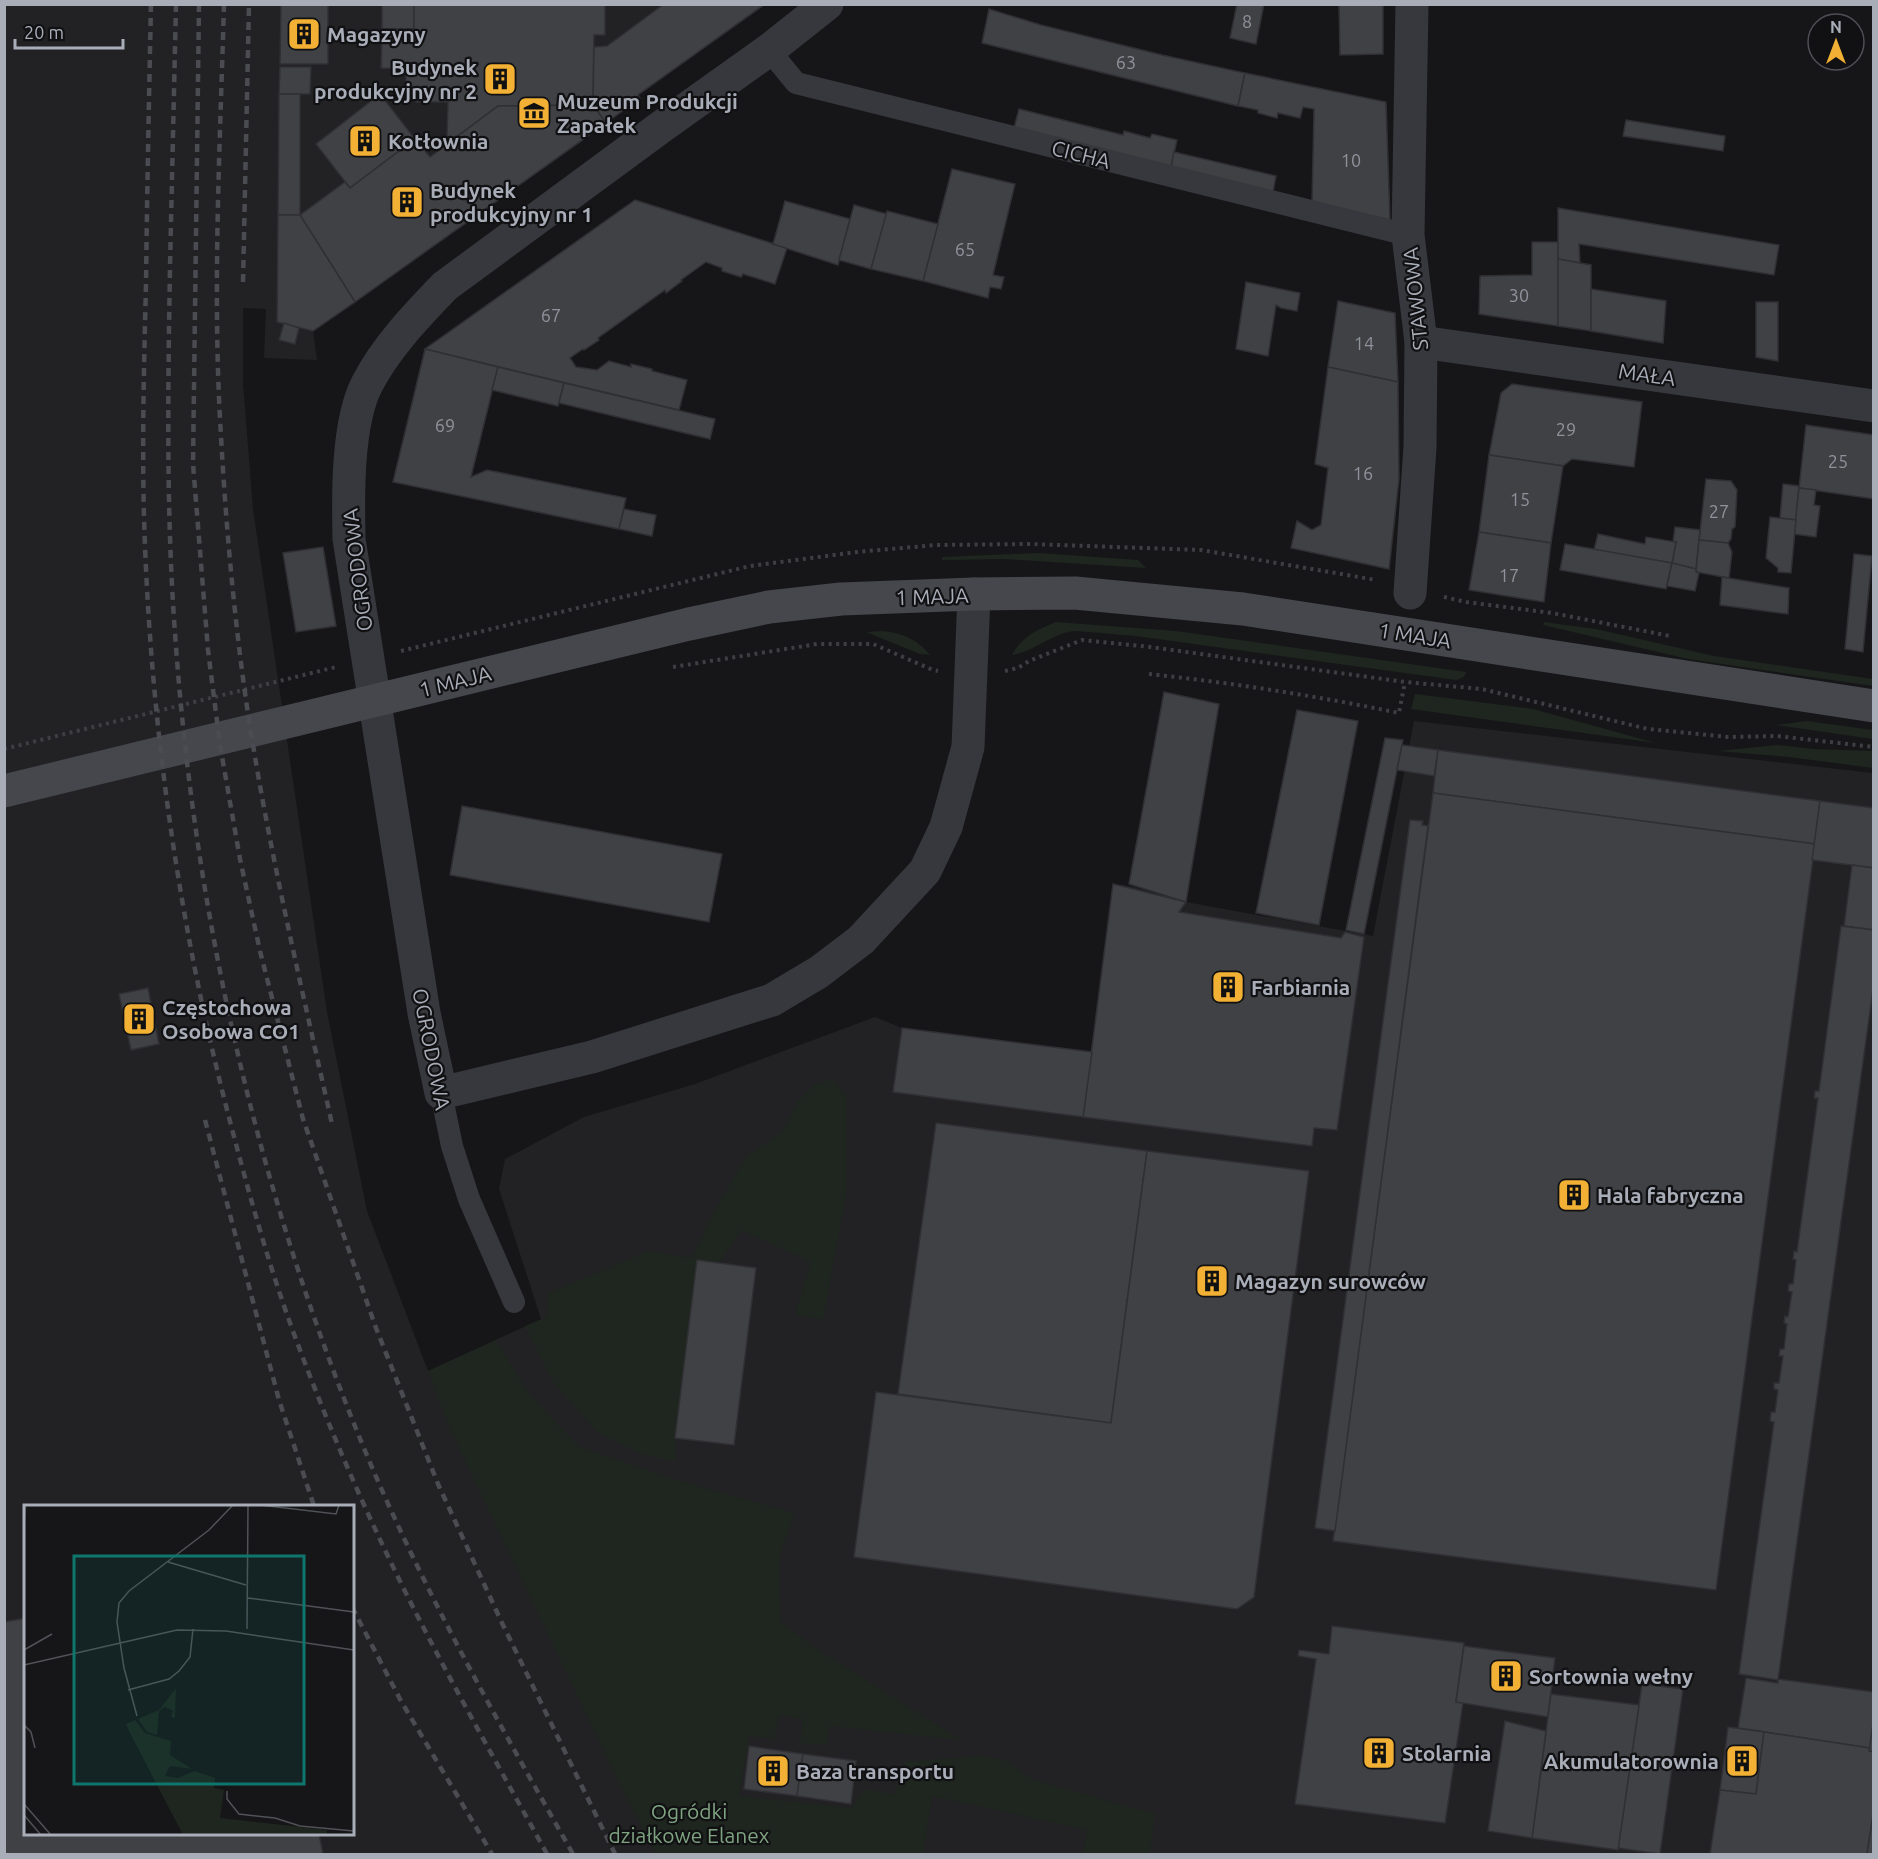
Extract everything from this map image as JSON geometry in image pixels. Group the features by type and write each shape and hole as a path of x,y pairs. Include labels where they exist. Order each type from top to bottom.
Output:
{"main road":[{"name":"1 MAJA","path":"4,791 688,624 770,607 841,599 1075,593 1243,609 1874,706"}],"street":[{"name":"OGRODOWA","path":"441,1093 418,979 349,539 348,487 358,408 367,384 391,349 418,314 445,286 769,50 827,4"},
{"name":"STAWOWA","path":"1411,591 1420,447 1421,342 1408,235 1412,4"},
{"name":"MAŁA","path":"1421,342 1874,406"},
{"path":"441,1093 592,1057 772,1000 819,972 861,940 925,871 946,827 968,747 974,594"}],"lane":[{"name":"CICHA","path":"769,50 796,83 1408,235"},
{"name":"OGRODOWA","path":"441,1093 452,1146 469,1199 514,1302"}],"path":[{"path":"1411,591 1466,602 1552,613 1675,638"},
{"path":"670,667 817,644 873,644 933,670 971,673 1002,672 1018,668 1029,661 1082,640 1405,682 1482,689 1648,729 1728,737 1777,736 1874,747"},
{"path":"397,652 443,641"},
{"path":"4,749 339,666"},
{"path":"1149,674 1325,698 1400,713 1405,682"}],"shaded area":[{"path":"5,5 765,5 638,95 640,98 580,143 313,331 317,360 264,358 266,309 243,308 243,383 253,509 327,1012 367,1211 428,1371 541,1319 499,1189 505,1159 584,1117 695,1084 875,1017 902,1028 1092,1052 1113,884 1134,887 1186,902 1373,936 1414,721 1873,773 1873,1854 903,1854 629,1801 656,1854 5,1854"}],"green space":[{"path":"1039,553 1138,560 1146,568 1004,559 942,560 942,557"},
{"path":"1056,622 1176,631 1466,672 1464,677 1456,680 1136,636 1077,631 1060,634 1029,650 1012,655 1025,638"},
{"path":"1544,622 1596,629 1714,656 1873,679 1873,686 1688,659 1543,625"},
{"path":"883,631 909,638 930,655 920,654 866,632"},
{"path":"1415,694 1533,709 1656,743 1411,709"},
{"path":"1807,721 1873,730 1873,739 1776,725"},
{"path":"1778,745 1873,751 1873,768 1718,751"},
{"path":"833,1079 846,1096 846,1195 823,1320 795,1314 811,1262 741,1230 720,1263 697,1261 675,1438 676,1462 641,1454 597,1432 553,1382 525,1326 547,1317 548,1293 649,1251 692,1258 712,1215 745,1158 784,1130 798,1101 814,1085"},
{"name":"Ogródki działkowe Elanex","path":"496,1340 528,1392 579,1447 673,1479 794,1513 780,1557 781,1622 817,1649 961,1740 830,1726 826,1745 800,1743 803,1719 779,1715 774,1739 749,1736 739,1796 851,1808 865,1789 895,1795 903,1762 980,1756 1005,1760 1034,1780 1155,1814 1150,1854 1083,1854 1087,1830 932,1796 923,1854 656,1854 618,1781 449,1427 428,1371"}],"building":[{"name":"Magazyny","path":"281,4 328,4 328,64 280,64"},
{"path":"382,4 414,4 414,29 382,29"},
{"name":"Budynek produkcyjny nr 2","path":"414,4 605,4 605,35 594,35 593,105 498,106 451,141 447,136 448,102 416,102 406,88 406,69 381,68 382,29 414,29"},
{"path":"664,4 765,4 638,95 640,98 606,123 593,105 594,47 607,46"},
{"path":"1237,4 1264,4 1256,44 1230,38"},
{"path":"1339,4 1383,4 1383,54 1340,55"},
{"path":"989,9 1041,25 1245,73 1238,106 982,43"},
{"path":"280,67 311,67 310,94 279,94"},
{"path":"1245,73 1386,102 1390,220 1312,202 1314,109 1303,107 1300,118 1278,113 1277,118 1258,113 1258,110 1238,106"},
{"path":"279,94 300,94 300,215 278,215"},
{"name":"Kotłownia","path":"380,94 415,139 350,188 316,144"},
{"name":"Budynek produkcyjny nr 1","path":"593,105 606,123 355,302 300,215 345,182 350,188 415,139 430,157 498,106"},
{"path":"1019,109 1123,135 1124,131 1150,138 1152,134 1177,140 1171,167 1014,128"},
{"path":"1626,120 1725,136 1723,151 1623,136"},
{"path":"1174,152 1276,176 1273,192 1171,167"},
{"path":"952,169 1015,184 993,275 1004,277 1001,289 990,287 988,298 923,281"},
{"path":"635,200 787,248 775,284 743,274 741,277 722,271 722,268 706,262 666,293 665,290 598,338 599,340 570,358 576,367 597,370 609,361 631,367 631,364 652,369 652,371 687,380 679,410 425,349"},
{"path":"785,201 850,219 838,265 773,244"},
{"path":"854,205 887,214 871,269 839,260"},
{"path":"1558,208 1779,245 1774,275 1579,244 1580,263 1558,259"},
{"path":"887,211 938,224 923,281 871,269"},
{"path":"278,215 300,215 355,302 313,331 277,322"},
{"path":"1532,242 1558,242 1558,326 1479,314 1480,276 1532,275"},
{"path":"1558,259 1591,265 1591,331 1558,326"},
{"path":"1246,282 1300,293 1297,311 1276,305 1268,356 1236,349"},
{"path":"1591,289 1666,301 1663,343 1591,331"},
{"path":"1338,301 1395,313 1398,382 1328,367"},
{"path":"1756,302 1778,302 1778,361 1756,357"},
{"path":"284,323 299,328 295,344 279,340"},
{"path":"425,349 498,367 471,477 487,470 626,498 619,529 393,482"},
{"path":"498,367 564,383 558,406 492,390"},
{"path":"1328,367 1398,382 1399,479 1389,569 1291,548 1297,521 1312,530 1321,525 1328,468 1315,464"},
{"path":"564,383 715,419 710,439 559,403"},
{"path":"1512,384 1642,402 1634,467 1572,459 1563,466 1489,455 1501,393"},
{"path":"1806,425 1874,435 1874,499 1799,488"},
{"path":"1489,455 1563,466 1551,543 1479,532"},
{"path":"1706,479 1731,481 1737,490 1735,527 1732,529 1728,543 1699,540"},
{"path":"1783,484 1799,486 1796,520 1780,518"},
{"path":"1799,488 1816,490 1814,505 1820,506 1816,537 1794,534"},
{"path":"624,509 656,515 652,536 619,529"},
{"path":"1770,517 1796,520 1791,573 1778,572 1778,568 1766,558"},
{"path":"1675,527 1700,530 1696,569 1672,563 1676,542 1673,542"},
{"path":"1479,532 1551,543 1544,602 1469,590"},
{"path":"1598,534 1645,544 1646,537 1676,542 1672,563 1594,550"},
{"path":"1699,540 1728,543 1732,552 1729,578 1696,572"},
{"path":"1565,544 1672,563 1666,589 1560,570"},
{"path":"323,547 336,626 296,632 283,553"},
{"path":"1854,554 1872,556 1863,652 1845,649"},
{"path":"1672,563 1696,569 1699,573 1695,591 1667,586"},
{"path":"1722,577 1789,588 1788,614 1720,605"},
{"path":"1164,692 1219,704 1186,902 1129,884"},
{"path":"1297,710 1358,721 1319,925 1256,913"},
{"path":"1385,738 1403,740 1364,934 1346,930"},
{"path":"1402,745 1438,750 1434,776 1397,770"},
{"path":"1438,750 1820,801 1815,844 1433,793"},
{"name":"Hala fabryczna","path":"1433,793 1815,844 1716,1590 1333,1541"},
{"path":"1820,801 1874,808 1874,868 1812,860"},
{"path":"462,806 722,854 709,922 450,875"},
{"path":"1410,820 1423,821 1422,825 1428,826 1335,1531 1315,1528"},
{"path":"1852,865 1874,868 1874,930 1844,926"},
{"name":"Farbiarnia","path":"1113,884 1186,902 1179,912 1341,938 1345,932 1364,937 1337,1130 1314,1128 1312,1146 1083,1117"},
{"path":"1841,926 1874,930 1874,982 1778,1680 1739,1674 1774,1422 1770,1421 1771,1412 1775,1412 1778,1390 1774,1389 1774,1383 1779,1383 1783,1356 1779,1356 1780,1349 1784,1349 1787,1324 1784,1323 1785,1316 1788,1317 1792,1292 1788,1291 1789,1284 1793,1284 1796,1260 1793,1259 1794,1251 1797,1252 1818,1098 1814,1098 1815,1091 1819,1091"},
{"name":"Częstochowa Osobowa CO1","path":"148,988 159,1044 131,1050 119,994"},
{"path":"902,1028 1092,1052 1083,1117 893,1092"},
{"path":"936,1123 1147,1151 1111,1423 898,1394"},
{"name":"Magazyn surowców","path":"1147,1151 1309,1171 1254,1597 1237,1609 854,1557 876,1392 1111,1423"},
{"path":"697,1260 756,1268 734,1445 675,1438"},
{"path":"24,1618 24,1835 319,1835 323,1854 4,1854 4,1622"},
{"name":"Stolarnia","path":"1332,1626 1464,1643 1456,1702 1463,1703 1445,1823 1295,1804 1316,1659 1298,1656 1299,1650 1329,1654"},
{"name":"Sortownia wełny","path":"1464,1646 1555,1658 1548,1717 1456,1702"},
{"path":"1746,1678 1778,1683 1778,1679 1874,1692 1870,1748 1738,1728"},
{"path":"1642,1684 1683,1689 1660,1854 1618,1848"},
{"path":"1551,1694 1639,1705 1618,1850 1532,1838"},
{"path":"1874,1717 1874,1752 1869,1751"},
{"path":"1505,1721 1546,1731 1532,1838 1488,1831"},
{"name":"Akumulatorownia","path":"1728,1727 1764,1732 1756,1794 1720,1790"},
{"path":"1764,1732 1870,1748 1869,1751 1874,1752 1874,1809 1867,1854 1710,1854 1720,1790 1756,1794"},
{"name":"Baza transportu","path":"749,1746 803,1754 797,1796 744,1789"},
{"path":"803,1754 856,1761 851,1804 797,1796"},
{"path":"1874,1809 1874,1854 1867,1854"}],"railway":[{"path":"151,4 143,430 147,595 170,826 182,902 213,1054 262,1237 288,1316 324,1412 353,1481 418,1617 547,1854"},
{"path":"176,4 168,404 172,587 184,737 197,840 236,1045 261,1146 290,1246 361,1441 434,1600 573,1854"},
{"path":"199,4 193,464 208,650 220,745 240,859 260,951 303,1119 376,1328 438,1484 502,1623 615,1854"},
{"path":"224,4 217,328 221,436 231,572 255,759 286,916 332,1124"},
{"path":"243,282 249,4"},
{"path":"205,1120 279,1400 314,1505"},
{"path":"354,1611 401,1701 492,1854"}],"place":[{"name":"Magazyny","path":"304,34"},
{"name":"Budynek produkcyjny nr 2","path":"500,79"},
{"name":"Muzeum Produkcji Zapałek","path":"534,113"},
{"name":"Kotłownia","path":"365,141"},
{"name":"Budynek produkcyjny nr 1","path":"407,202"},
{"name":"Farbiarnia","path":"1228,987"},
{"name":"Częstochowa Osobowa CO1","path":"139,1019"},
{"name":"Hala fabryczna","path":"1574,1195"},
{"name":"Magazyn surowców","path":"1212,1281"},
{"name":"Sortownia wełny","path":"1506,1676"},
{"name":"Stolarnia","path":"1379,1753"},
{"name":"Akumulatorownia","path":"1742,1761"},
{"name":"Baza transportu","path":"773,1771"}]}
